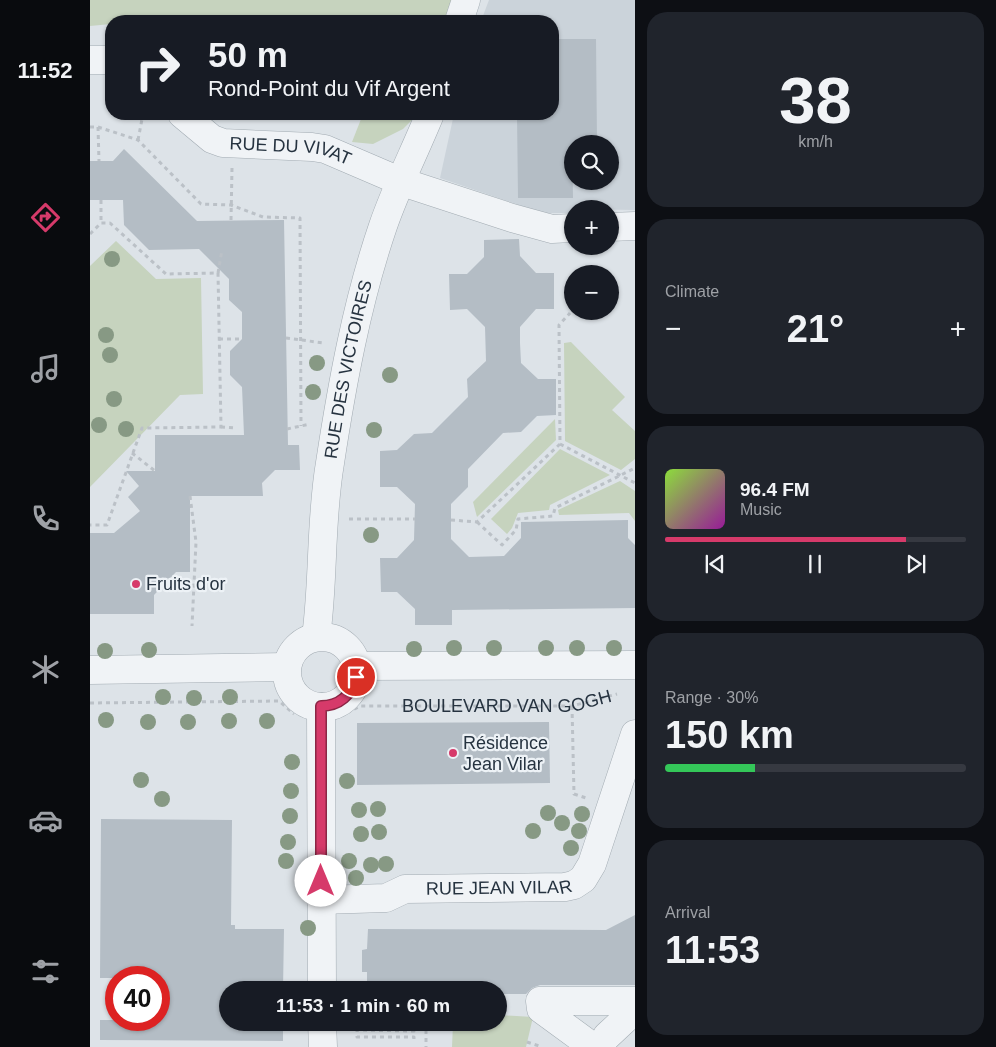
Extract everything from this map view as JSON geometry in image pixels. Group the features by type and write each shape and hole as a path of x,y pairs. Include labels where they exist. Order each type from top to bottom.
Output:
{"street":[{"path":"462,15 466,0"},
{"path":"90,60 105,60"},
{"name":"RUE DU VIVAT","path":"189,120 212,139 233,145 325,149 402,182 552,229 564,228"},
{"name":"RUE DES VICTOIRES","path":"316,637 320,612 323,519 329,464 351,351 373,259 384,224 428,120"},
{"path":"619,227 635,226"},
{"path":"316,637 332,638 342,643 350,651 356,666 355,683 346,696 321,714 293,692 289,682 287,667 297,647 306,640 316,637"},
{"name":"BOULEVARD VAN GOGH","path":"356,666 635,665"},
{"path":"90,670 287,667"},
{"path":"321,714 322,981"},
{"name":"RUE JEAN VILAR","path":"321,900 386,898 405,889 549,888 574,885 583,879 592,864 635,734"},
{"path":"635,1001 540,1001 540,1009 600,1041 635,1010"},
{"path":"322,1031 323,1047"}],"path":[{"path":"138,140 142,120"},
{"path":"90,127 98,127 138,140 201,204 232,205 262,217 300,218 301,426"},
{"path":"98,127 99,161"},
{"path":"231,220 233,145"},
{"path":"90,234 101,223 101,200"},
{"path":"101,223 110,223 166,274 218,273"},
{"path":"221,427 218,273 222,250"},
{"path":"477,522 560,444 559,325 564,320"},
{"path":"286,338 336,344 351,351"},
{"path":"219,339 242,339"},
{"path":"90,525 107,525 142,428 236,428"},
{"path":"560,444 635,483"},
{"path":"132,454 155,471"},
{"path":"452,520 477,522 502,545 516,530 518,519 553,516 555,508 635,468"},
{"path":"190,496 196,542 192,626"},
{"path":"323,519 415,519"},
{"name":"BOULEVARD VAN GOGH","path":"321,714 346,714 360,706 572,706 625,691"},
{"path":"90,703 279,700 308,722 321,714"},
{"path":"572,706 574,794 610,807"},
{"path":"357,1031 357,1036 414,1037 414,1042"},
{"path":"426,1031 426,1047"},
{"path":"527,1042 542,1047"}],"shaded area":[{"path":"489,0 635,0 635,210 619,210 619,200 564,200 564,213 542,213 440,178 453,120 559,120 559,15 483,15"}],"green space":[{"path":"90,0 454,0 449,15 105,15 105,25 90,26"},
{"path":"361,120 412,120 403,129 373,144 352,142"},
{"path":"116,241 156,279 201,278 203,394 180,395 90,487 90,266"},
{"path":"571,342 625,397 612,410 635,431 635,459 621,470 565,441 564,343"},
{"path":"555,419 556,440 477,517 473,502"},
{"path":"560,449 610,475 550,505 549,510 518,513 512,528 507,534 491,519"},
{"path":"620,481 635,491 635,521 629,513 559,515 558,510"},
{"path":"507,1016 533,1017 526,1047 452,1047 453,1031 507,1031"}],"building":[{"path":"559,39 596,39 597,135 564,135 564,190 573,190 573,198 518,198 517,120 559,120"},
{"path":"124,149 197,221 284,220 288,445 299,445 300,470 275,470 262,483 263,496 190,496 190,572 176,572 154,595 154,614 90,614 90,533 114,533 140,511 128,497 139,486 126,471 155,471 155,435 244,435 242,387 230,375 230,351 242,339 242,312 229,300 229,279 199,249 149,250 124,225 123,200 90,200 90,161 113,161"},
{"path":"519,239 520,256 536,273 554,273 554,309 536,309 520,327 520,343 521,363 538,379 556,379 556,415 537,416 521,432 503,433 468,469 468,487 451,504 451,539 469,557 504,556 521,538 521,522 628,520 628,538 635,545 635,608 452,610 452,625 415,625 415,609 397,592 381,592 380,558 397,558 414,540 415,504 397,487 380,487 380,451 397,450 414,434 432,433 468,397 467,379 486,361 485,327 467,309 450,310 449,274 467,274 484,257 484,240"},
{"name":"Résidence Jean Vilar","path":"549,722 550,783 357,785 357,723"},
{"path":"101,819 232,820 231,925 235,925 235,929 284,929 283,981 219,981 219,1031 283,1031 283,1041 100,1040 100,1020 105,1020 105,1031 170,1031 170,966 105,966 105,978 100,978"},
{"path":"635,915 635,985 540,985 532,988 526,994 507,994 507,981 367,981 367,972 362,972 362,950 367,949 368,929 606,930"}],"place":[{"name":"Fruits d'or","path":"136,584"},
{"name":"Résidence Jean Vilar","path":"453,753"}],"route":[{"path":"321,881 321,706 332,705 342,700 353,688 356,677"}]}
